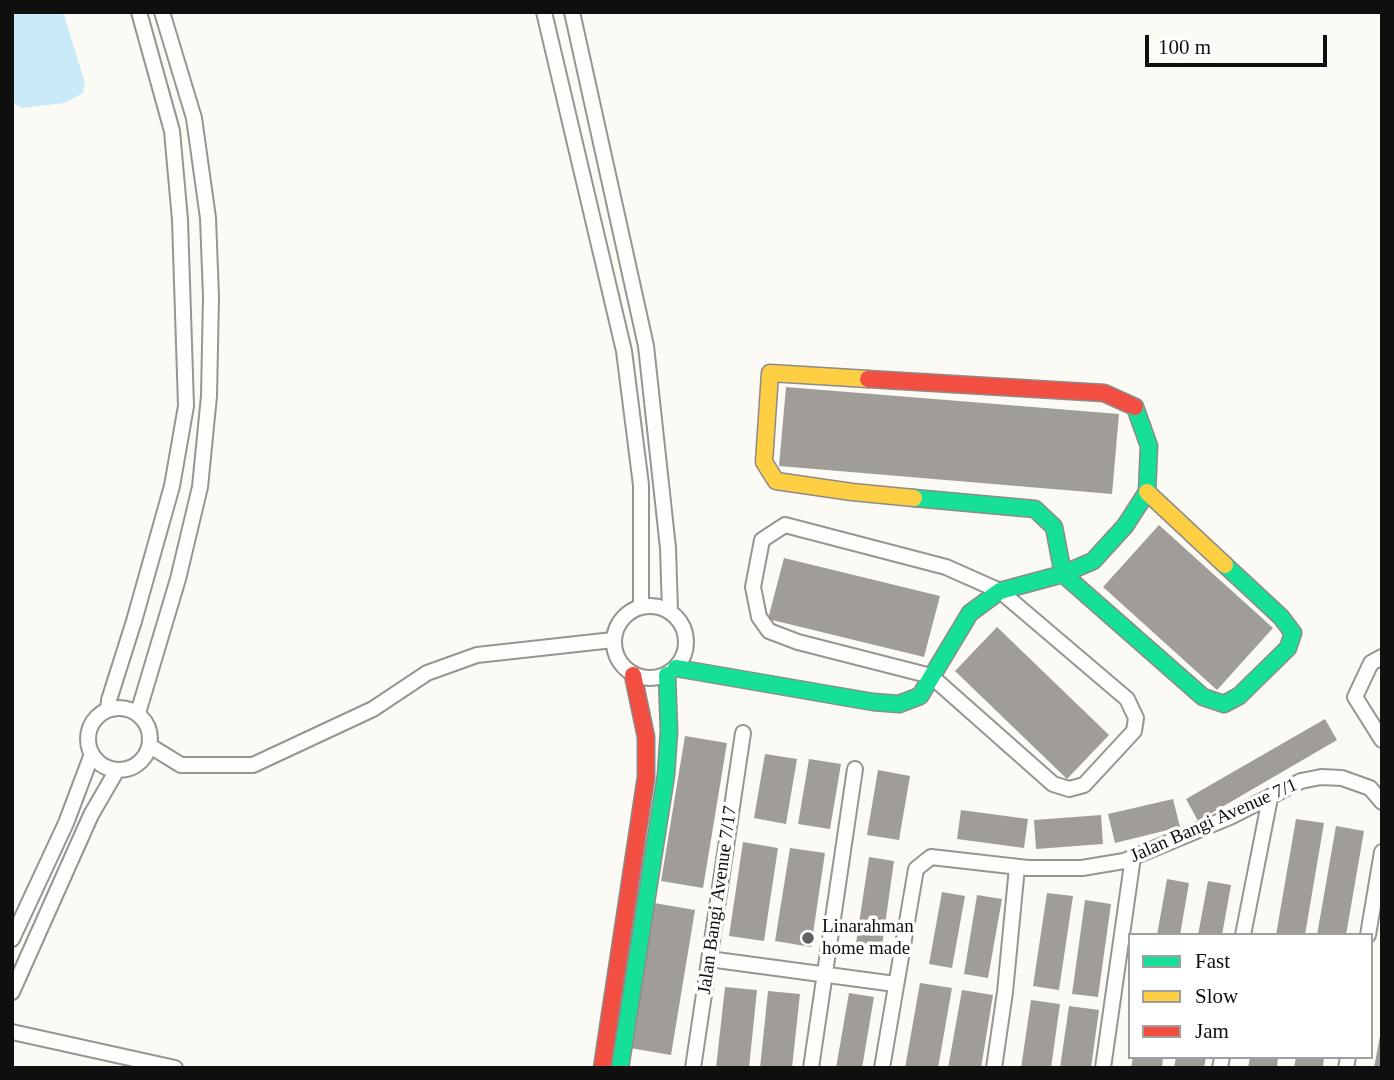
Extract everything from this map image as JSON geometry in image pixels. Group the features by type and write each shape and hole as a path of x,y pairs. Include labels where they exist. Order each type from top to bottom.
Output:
{"street":[{"path":"108,710 172,486 186,406 180,220 172,131 139,12"},
{"path":"138,713 178,579 200,487 209,396 211,297 208,218 194,118 162,12"},
{"path":"544,12 624,351 641,485 641,607"},
{"path":"572,12 646,346 668,548 670,611"},
{"path":"671,671 899,704 920,696 970,613 1000,591 1063,574 1093,561 1125,526 1147,492 1149,446 1136,407 1104,393 770,373 764,462 776,481 852,492 1035,509 1054,527 1063,574 1203,697 1224,704 1239,696 1288,648 1293,633 1281,617 1147,492"},
{"path":"785,525 946,567 1000,591 1126,699 1136,718 1134,731 1084,785 1069,789 1052,784 931,676 799,642 769,631 759,617 753,587 762,540 785,525"},
{"path":"656,606 670,611 685,632 683,657 671,671 650,679 633,675 618,660 613,640 625,615 641,607 656,606"},
{"path":"150,746 181,765 253,765 373,709 427,673 477,655 613,640"},
{"path":"1382,657 1371,663 1355,697 1382,740"},
{"path":"620,1068 666,775 671,671"},
{"path":"602,1068 646,777 646,737 633,675"},
{"path":"123,708 138,713 149,727 150,746 147,754 134,766 117,770 107,768 92,754 89,746 90,728 100,714 108,710 123,708"},
{"name":"Jalan Bangi Avenue 7/17","path":"693,1068 743,733"},
{"path":"12,939 66,823 92,754"},
{"path":"811,1068 855,769"},
{"path":"12,992 91,815 117,770"},
{"name":"Jalan Bangi Avenue 7/1","path":"895,984 916,869 931,857 1017,867 1082,868 1133,857 1270,798 1301,781 1321,776 1342,778 1370,788 1382,802"},
{"path":"1243,933 1270,798"},
{"path":"1368,933 1382,852"},
{"path":"1103,1068 1133,857"},
{"path":"994,1068 1017,867"},
{"path":"709,959 895,984 883,1068"},
{"path":"12,1032 175,1068"}],"water":[{"path":"12,12 63,12 85,83 83,93 64,103 22,108 12,102"}],"building":[{"path":"786,387 1119,414 1112,494 779,466"},
{"path":"1159,525 1273,628 1217,690 1103,587"},
{"path":"784,558 940,596 924,657 768,619"},
{"path":"997,627 1109,735 1067,779 955,671"},
{"path":"1325,719 1337,740 1198,821 1186,799"},
{"path":"685,736 727,743 703,888 661,881"},
{"path":"765,754 797,759 786,824 754,818"},
{"path":"809,759 841,764 830,829 798,824"},
{"path":"878,770 910,776 899,840 867,835"},
{"path":"1173,799 1180,827 1115,843 1108,814"},
{"path":"961,810 1028,819 1024,848 957,839"},
{"path":"1101,815 1103,844 1036,849 1034,820"},
{"path":"1296,819 1324,823 1305,933 1276,933"},
{"path":"1336,826 1364,831 1346,933 1317,933"},
{"path":"743,842 778,848 764,941 729,936"},
{"path":"790,848 825,853 811,947 775,941"},
{"path":"869,857 894,861 881,953 855,950"},
{"path":"1167,879 1189,883 1180,933 1157,933"},
{"path":"1208,881 1231,885 1222,933 1198,933"},
{"path":"942,892 965,896 952,968 929,964"},
{"path":"1047,893 1073,896 1059,990 1033,986"},
{"path":"977,895 1002,899 988,978 964,974"},
{"path":"1085,900 1111,904 1098,997 1072,994"},
{"path":"654,903 695,910 671,1055 630,1048"},
{"path":"920,983 952,988 938,1068 905,1068"},
{"path":"725,987 757,990 749,1068 716,1068"},
{"path":"962,990 993,995 981,1068 948,1068"},
{"path":"768,991 800,994 792,1068 760,1068"},
{"path":"849,993 874,997 862,1068 836,1068"},
{"path":"1031,1000 1060,1004 1051,1068 1021,1068"},
{"path":"1069,1006 1099,1010 1091,1068 1060,1068"},
{"path":"1380,1036 1382,1068 1374,1068"},
{"path":"1133,1059 1163,1059 1162,1068 1131,1068"},
{"path":"1176,1059 1206,1059 1204,1068 1174,1068"},
{"path":"1250,1059 1278,1059 1277,1068 1248,1068"},
{"path":"1296,1059 1324,1059 1323,1068 1294,1068"}],"traffic: fast":[{"path":"676,668 873,702 899,704 920,696 970,613 1000,591 1063,574 1093,561 1125,526 1147,492 1149,446 1135,407"},
{"path":"914,498 1035,509 1054,527 1063,574 1203,697 1224,704 1239,696 1288,648 1293,633 1281,617 1225,565"},
{"path":"620,1068 666,775 669,731 667,675"}],"traffic: slow":[{"path":"868,379 770,373 764,462 776,481 914,498"},
{"path":"1147,492 1225,565"}],"traffic: jam":[{"path":"868,379 1104,393 1135,407"},
{"path":"602,1068 646,777 646,737 633,675"}],"place":[{"name":"Linarahman home made","path":"808,938"}]}
